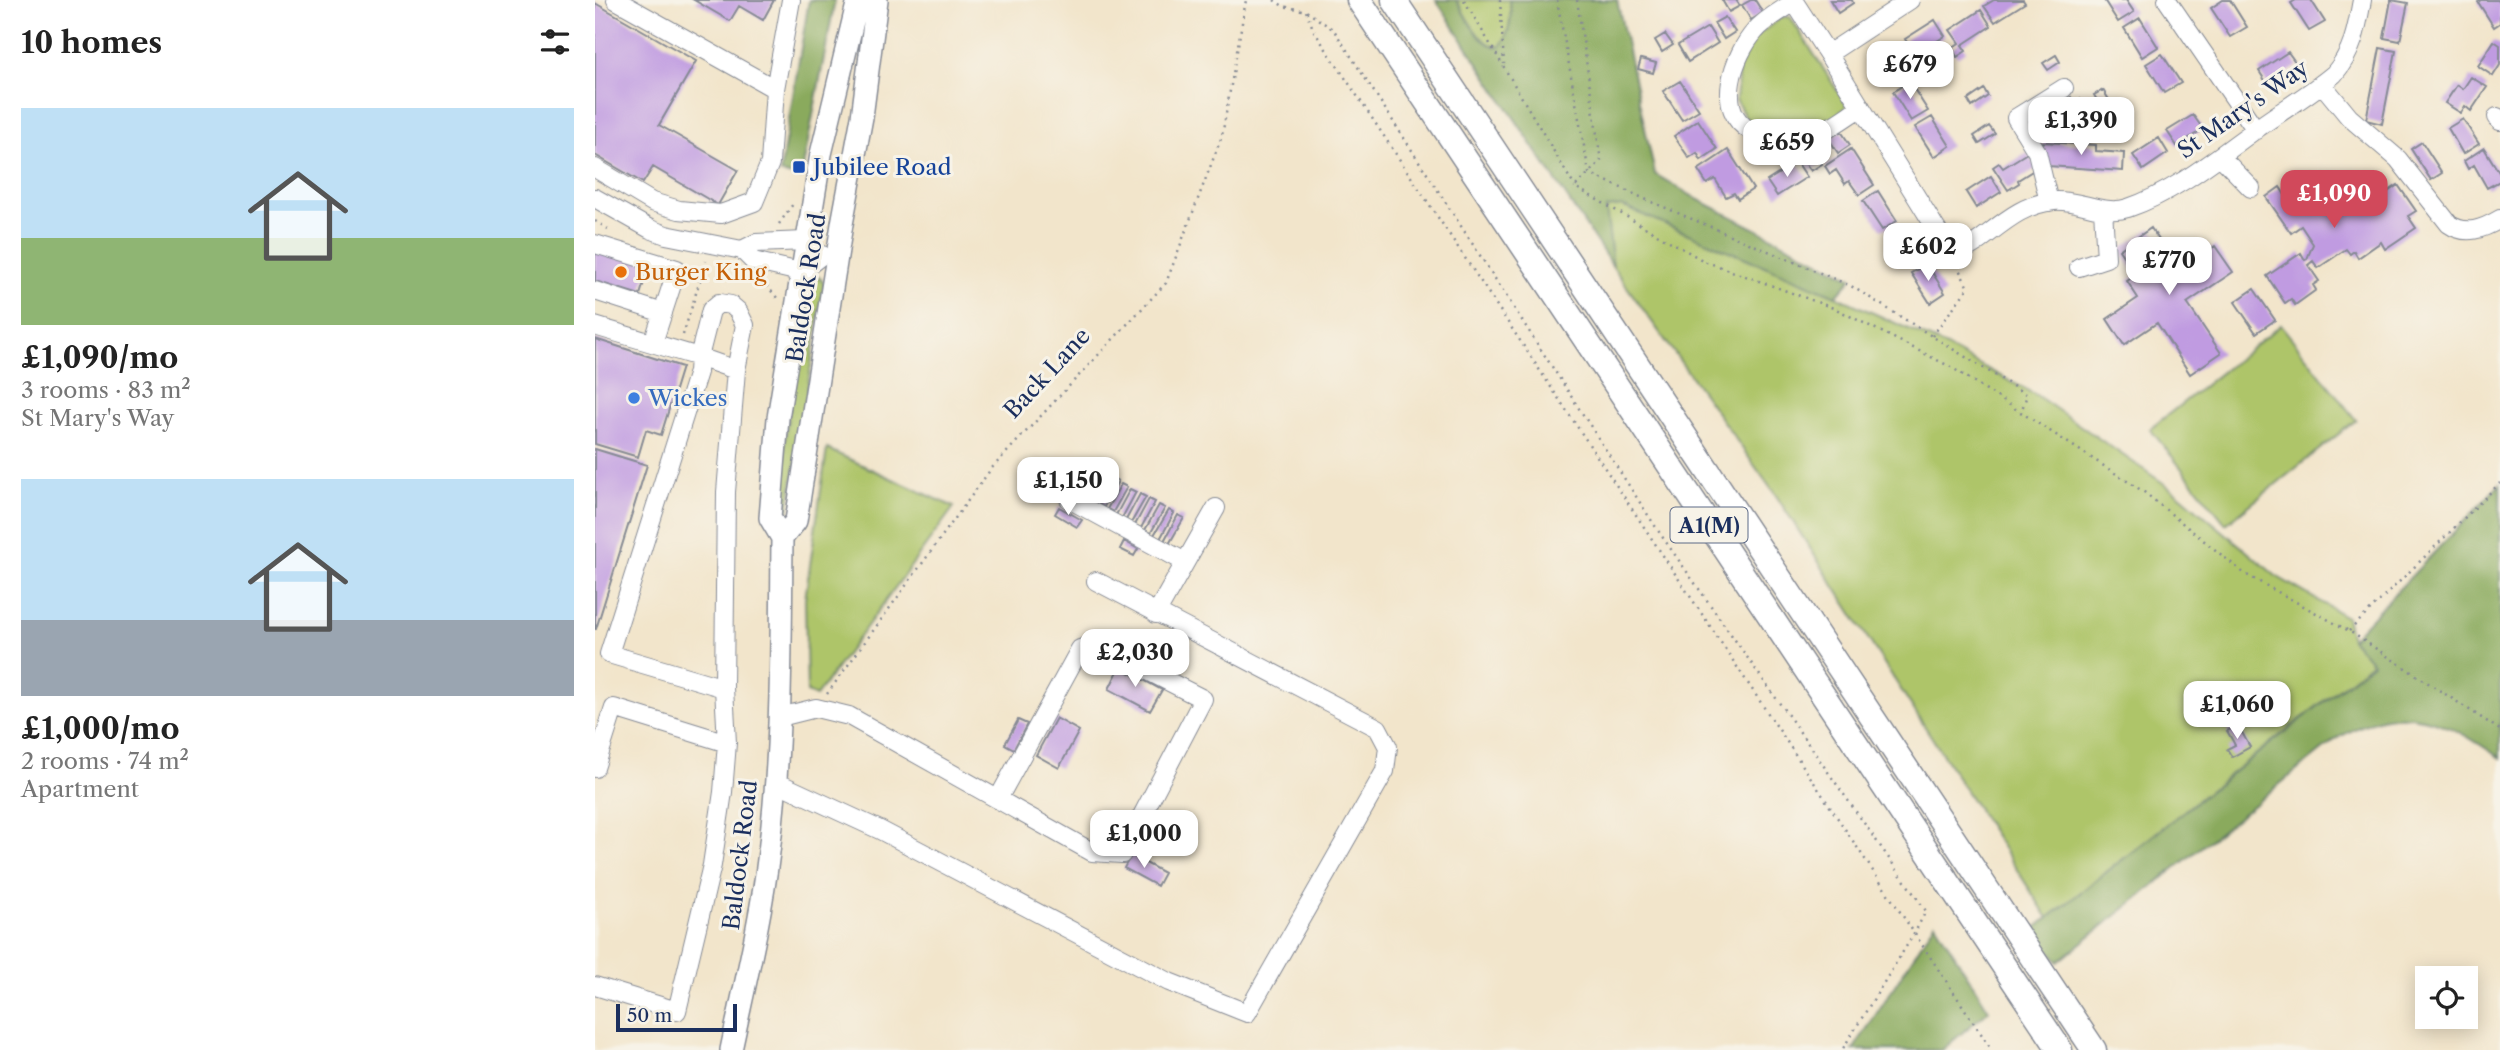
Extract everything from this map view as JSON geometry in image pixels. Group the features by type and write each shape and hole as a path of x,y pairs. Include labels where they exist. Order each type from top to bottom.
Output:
{"highway":[{"name":"A1(M)","path":"1359,0 2060,1050"},
{"name":"A1(M)","path":"1394,0 2094,1050"}],"main road":[{"name":"Baldock Road","path":"782,538 796,521 821,251 821,154 858,0"},
{"name":"Baldock Road","path":"731,1050 757,933 776,782 782,538 770,518 778,418 800,272 821,251 862,117 877,0"}],"street":[{"path":"616,0 775,89"},
{"path":"595,168 652,202 680,210 721,214 754,202 770,163 775,89 792,0"},
{"path":"1828,54 1910,0"},
{"path":"2167,0 2256,130"},
{"name":"St Mary's Way","path":"1952,256 1979,241 2004,220 2033,205 2072,202 2103,210 2125,209 2185,180 2322,84 2347,59 2356,34 2362,0"},
{"path":"1861,107 1823,131 1809,135 1762,135 1739,120 1730,99 1731,81 1737,62 1754,32 1793,1 1828,54 1861,107 1952,256"},
{"path":"2322,84 2349,117 2398,159 2449,224 2458,230 2482,229 2500,219"},
{"path":"2049,202 2037,152 2016,118 2064,88"},
{"path":"2220,156 2251,188"},
{"path":"617,212 630,189"},
{"path":"595,198 617,212 666,235 742,250 753,261 800,272"},
{"path":"2079,267 2106,258 2103,210"},
{"path":"742,250 756,243 821,251"},
{"path":"595,244 677,269 653,344"},
{"path":"595,291 663,313"},
{"path":"595,986 677,1011 712,865 727,743 724,688 726,492 736,370 745,325 739,311 731,305 719,303 711,310 698,372 609,654 724,688"},
{"path":"595,326 736,370"},
{"path":"1069,499 1185,562"},
{"path":"1156,614 1216,508"},
{"path":"776,782 880,830 1169,982 1247,1013 1385,771 1388,747 1378,728 1096,581"},
{"path":"779,717 816,708 849,716 1092,852 1122,854 1203,699 1095,644 1080,649 998,799"},
{"path":"595,768 614,708 727,743"}],"path":[{"name":"Back Lane","path":"816,708 991,469 1166,282 1222,136 1246,0"},
{"path":"1275,0 1283,6 1306,12 1334,30 1661,535 1926,911 1842,1050"},
{"path":"1464,0 1575,187 1704,261 1836,309 1951,367 2144,492 2245,574 2349,631 2500,730"},
{"path":"1500,0 1504,67"},
{"path":"1557,0 1589,173"},
{"path":"1575,187 1601,160 1577,0"},
{"path":"1306,12 1314,31 1992,1050"},
{"path":"1589,173 1851,286 2027,394 2021,412"},
{"path":"678,352 708,256"},
{"path":"1932,336 1968,288 1952,256"},
{"path":"759,277 778,299"},
{"path":"2349,631 2500,483"}],"green space":[{"path":"809,0 835,0 801,178 780,173"},
{"path":"1436,0 1456,0 1479,36 1485,42 1500,47 1510,24 1509,0 1617,0 1655,174 1699,200 1852,278 1836,296 1622,206 1606,208 1613,267"},
{"path":"1456,0 1509,0 1509,25 1501,47 1486,42 1480,36"},
{"path":"1782,17 1790,17 1846,104 1845,109 1823,127 1774,132 1746,119 1736,100 1739,67 1754,38"},
{"path":"1622,206 1836,296 1939,343 2036,395 2179,494 2276,576 2346,617 2351,639 2373,662 2048,918 1777,497 1613,267 1605,208"},
{"path":"812,277 819,277 824,283 787,517 783,518 785,439 808,282"},
{"path":"2281,325 2356,420 2226,524 2150,429"},
{"path":"827,449 954,507 816,696 807,692 805,599"},
{"path":"2500,484 2500,758 2461,733 2432,721 2386,718 2360,727 2336,739 2058,962 2034,929 2373,663 2351,639"},
{"path":"1935,923 1989,1010 1942,1050 1853,1050"}],"building":[{"path":"694,0 774,0 763,20 739,6 730,21"},
{"path":"1722,0 1736,0 1740,6 1729,12"},
{"path":"1755,0 1763,13 1751,20 1742,5"},
{"path":"1830,0 1852,0 1853,3 1838,13"},
{"path":"1994,0 2023,0 2025,3 1995,22 1984,6"},
{"path":"2104,0 2126,0 2134,12 2118,22"},
{"path":"2223,0 2230,0 2247,27 2230,37 2211,8"},
{"path":"2296,0 2311,0 2325,22 2309,31 2291,3"},
{"path":"2391,0 2408,3 2400,41 2384,38"},
{"path":"2498,0 2500,3 2500,23 2494,27 2478,2"},
{"path":"595,3 696,61 659,125 738,170 718,205 653,167 643,183 595,155"},
{"path":"1981,10 1991,26 1962,45 1966,51 1957,57 1952,48 1959,43 1950,30"},
{"path":"1725,17 1735,32 1724,39 1714,23"},
{"path":"2140,18 2158,47 2142,57 2124,28"},
{"path":"1935,20 1945,36 1915,55 1905,39"},
{"path":"1708,27 1718,43 1688,62 1678,45"},
{"path":"1665,34 1673,45 1662,52 1655,40"},
{"path":"2494,41 2500,45 2500,65 2493,76 2478,66"},
{"path":"2380,48 2396,51 2382,124 2366,120"},
{"path":"1886,51 1898,70 1882,80 1869,61"},
{"path":"2288,52 2298,66 2268,85 2259,71"},
{"path":"2162,54 2181,83 2164,93 2146,64"},
{"path":"2056,55 2060,62 2048,70 2043,63"},
{"path":"1641,59 1656,63 1653,73 1638,69"},
{"path":"2471,77 2487,87 2471,111 2465,106 2461,113 2445,103 2457,85 2463,89"},
{"path":"1680,81 1699,110 1682,120 1663,91"},
{"path":"1909,81 1928,111 1911,121 1893,92"},
{"path":"1984,89 1988,96 1972,107 1968,100"},
{"path":"2103,90 2111,103 2102,109 2094,95"},
{"path":"2071,97 2074,102 2080,99 2086,108 2072,113 2064,101"},
{"path":"2062,100 2069,110 2051,122 2044,112"},
{"path":"2193,115 2203,129 2177,146 2167,131"},
{"path":"1932,117 1950,146 1934,157 1915,127"},
{"path":"2463,119 2479,144 2463,154 2448,128"},
{"path":"1698,120 1717,149 1701,160 1697,153 1689,158 1674,136"},
{"path":"1989,126 1995,134 1979,144 1974,136"},
{"path":"1841,131 1850,145 1838,153 1829,139"},
{"path":"2159,138 2168,153 2143,170 2133,155"},
{"path":"2043,142 2096,145 2096,151 2124,153 2123,171 2048,166 2048,160 2042,160"},
{"path":"2422,142 2442,173 2431,180 2411,149"},
{"path":"2484,148 2500,174 2500,181 2487,188 2474,165 2468,169 2464,161"},
{"path":"1813,149 1822,164 1811,171 1801,157"},
{"path":"1851,149 1874,185 1859,195 1849,181 1845,184 1836,170 1830,174 1825,166"},
{"path":"1728,150 1753,189 1738,199 1734,193 1726,197 1715,179 1707,184 1698,170"},
{"path":"2027,153 2037,168 2008,190 1993,167 1999,163 2003,168"},
{"path":"1797,162 1807,177 1777,196 1767,181"},
{"path":"2314,175 2334,204 2351,189 2360,202 2354,206 2358,212 2398,185 2416,211 2408,216 2416,228 2385,249 2381,242 2358,258 2354,251 2350,254 2346,249 2318,268 2313,261 2308,265 2319,281 2313,285 2316,290 2295,305 2291,299 2285,303 2267,276 2301,253 2305,260 2307,259 2313,244 2301,226 2291,233 2266,197 2280,187 2285,195"},
{"path":"1991,176 2001,192 1976,208 1966,192"},
{"path":"1878,191 1897,221 1882,230 1863,201"},
{"path":"1902,226 1920,255 1905,265 1887,236"},
{"path":"2151,228 2170,256 2179,250 2189,263 2215,246 2233,272 2187,303 2221,353 2190,374 2157,323 2124,345 2107,319 2138,298 2127,281 2136,275 2119,250"},
{"name":"Burger King","path":"595,246 650,263 640,295 595,281"},
{"path":"1927,264 1945,293 1930,303 1911,273"},
{"path":"2254,289 2275,320 2256,333 2235,302"},
{"name":"Wickes","path":"595,339 682,367 661,435 646,430 638,457 595,444"},
{"path":"595,449 647,465 596,629 595,629"},
{"path":"1084,463 1090,466 1075,492 1069,488"},
{"path":"1094,468 1100,471 1085,496 1079,493"},
{"path":"1103,472 1108,475 1094,501 1088,498"},
{"path":"1113,478 1118,481 1104,507 1098,504"},
{"path":"1121,484 1127,487 1113,512 1107,509"},
{"path":"1130,489 1136,492 1122,518 1116,515"},
{"path":"1140,494 1146,497 1131,523 1126,520"},
{"path":"1149,499 1155,502 1141,528 1135,525"},
{"path":"1159,505 1165,508 1150,534 1145,530"},
{"path":"1059,507 1082,520 1077,527 1055,514"},
{"path":"1169,510 1174,513 1160,539 1154,535"},
{"path":"1178,515 1184,518 1169,544 1164,541"},
{"path":"1124,541 1138,549 1134,556 1120,549"},
{"path":"1120,667 1162,690 1150,711 1109,689"},
{"path":"1056,718 1079,731 1059,768 1036,755"},
{"path":"1018,720 1027,724 1014,749 1005,744"},
{"path":"2238,725 2250,747 2232,757 2227,749 2235,745 2227,731"},
{"path":"1131,855 1164,873 1157,886 1124,868"}],"place":[{"name":"Jubilee Road","path":"799,167"},
{"name":"Burger King","path":"621,272"},
{"name":"Wickes","path":"634,398"}]}
